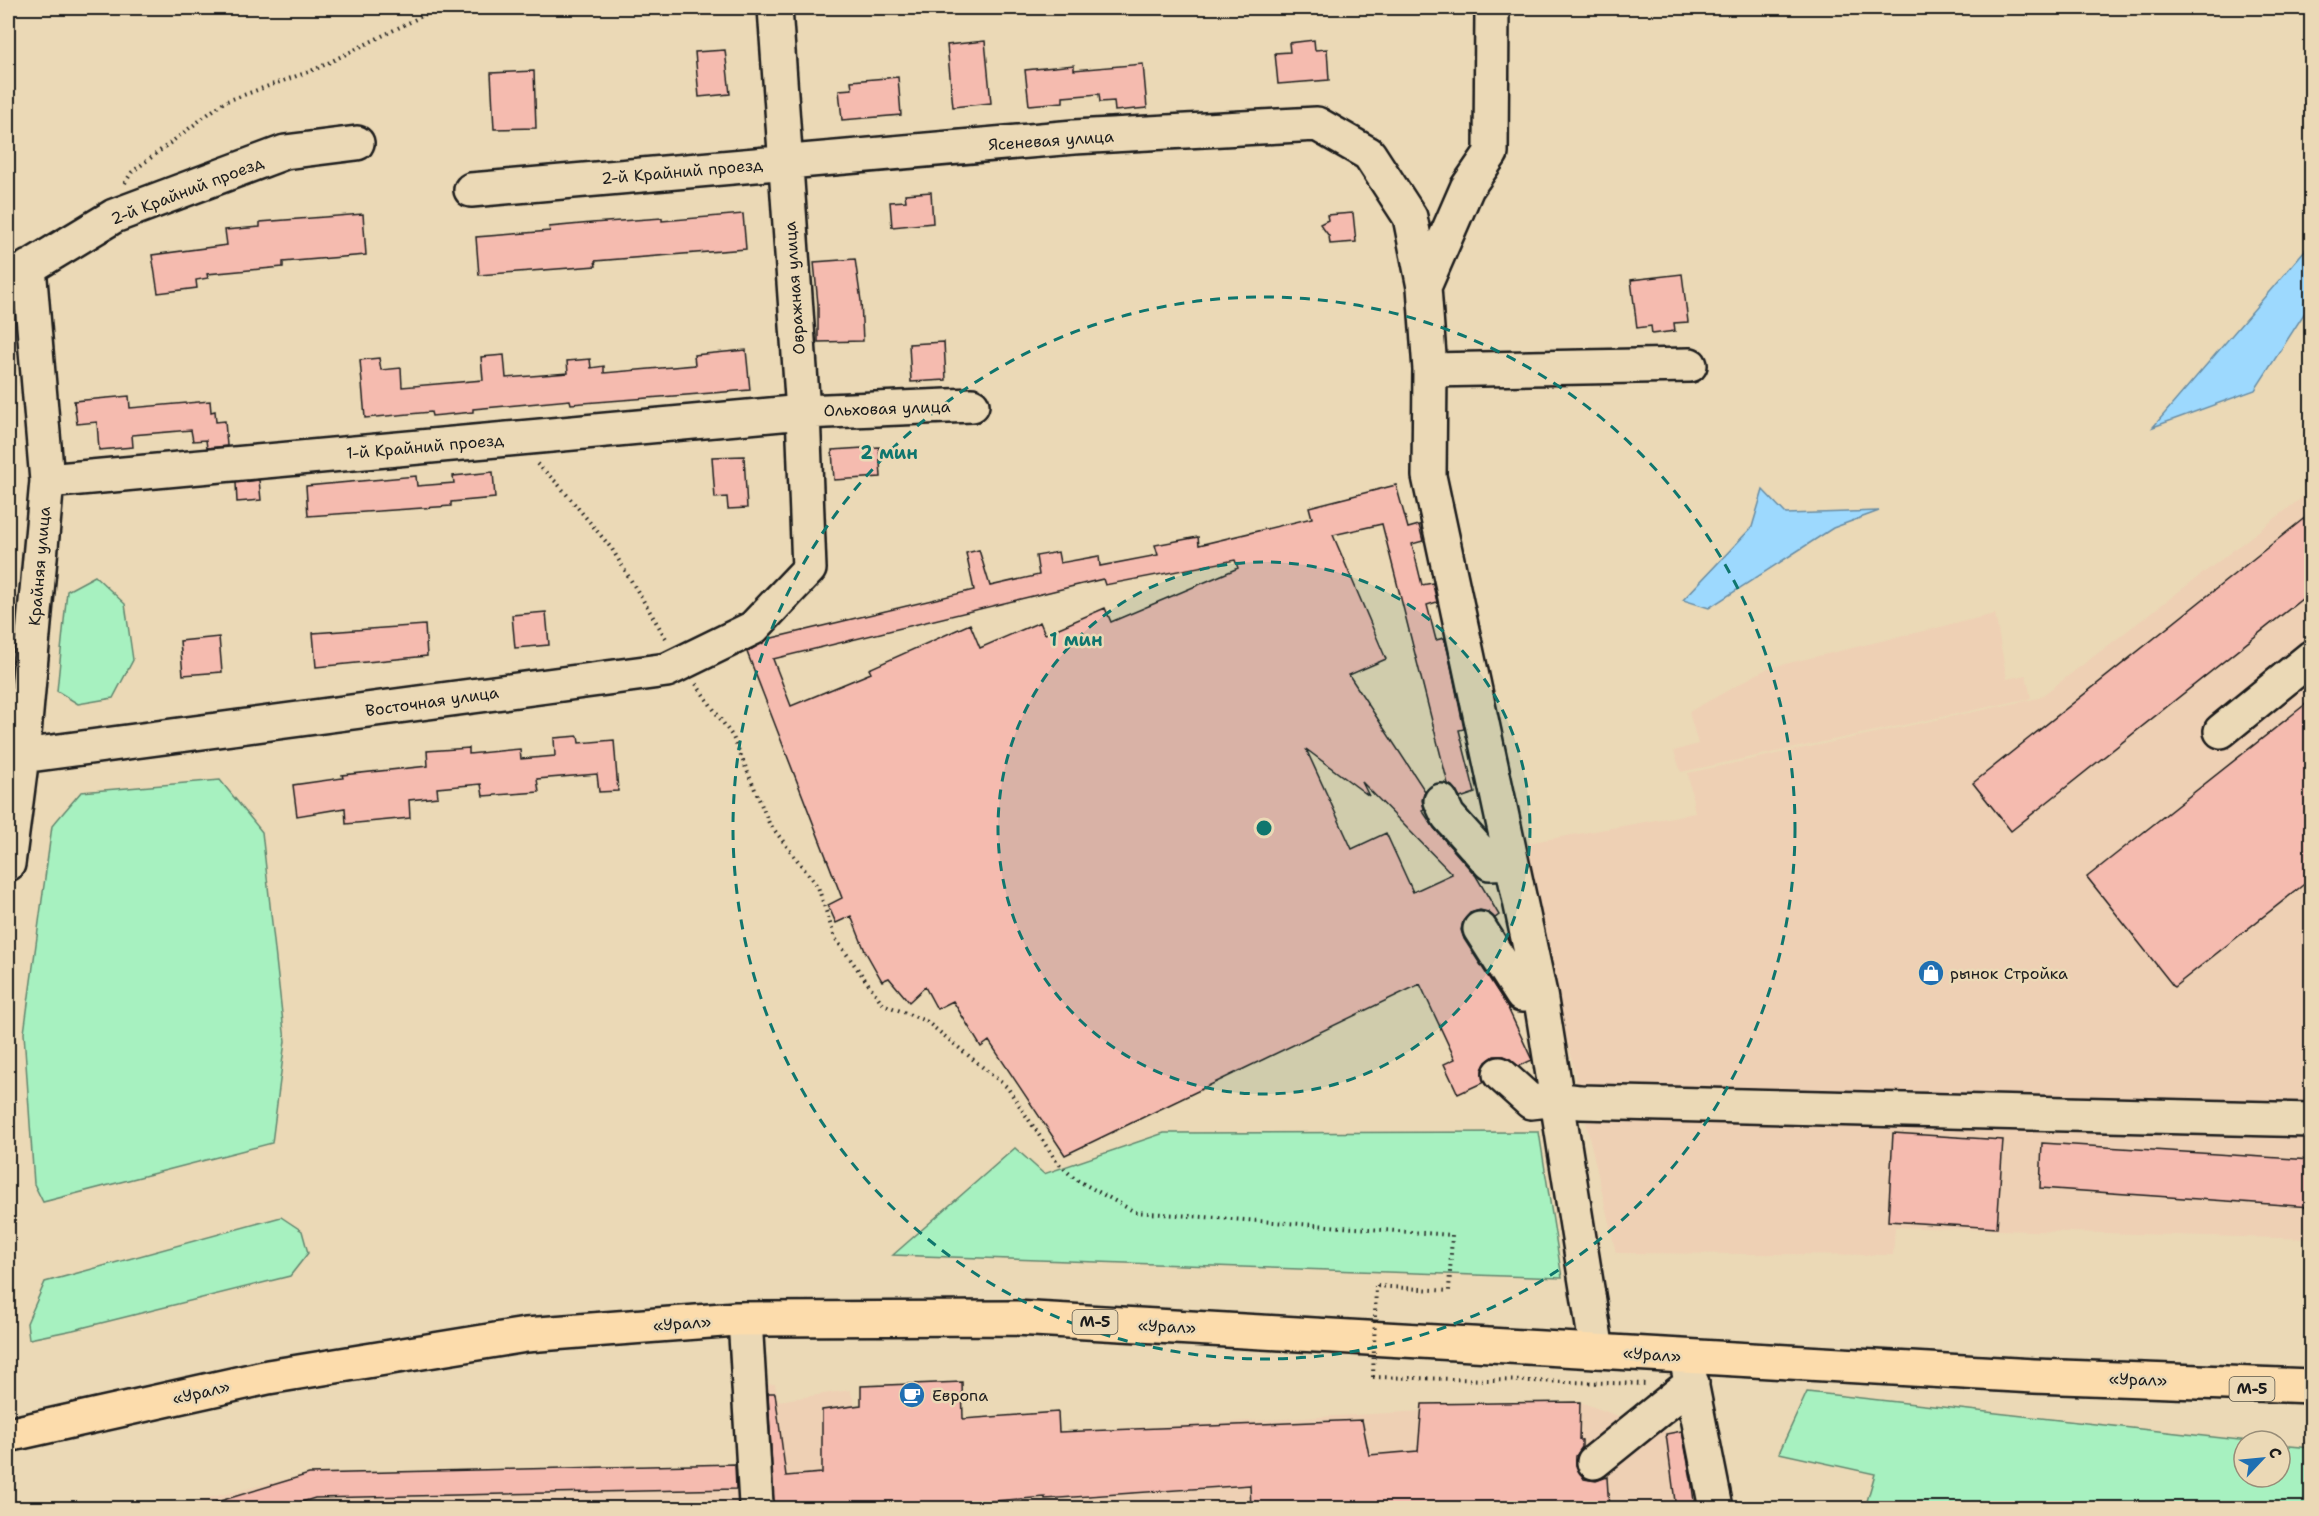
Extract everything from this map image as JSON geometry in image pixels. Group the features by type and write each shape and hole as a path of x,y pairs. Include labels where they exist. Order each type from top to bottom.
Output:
{"highway":[{"name":"«Урал»","path":"8,1435 268,1377 526,1335 745,1319 1016,1318 1597,1350 1687,1377 2034,1376 2312,1386"},
{"name":"«Урал»","path":"2192,1381 2312,1396"}],"street":[{"name":"Овражная улица","path":"775,8 803,412 809,569"},
{"path":"1492,8 1491,153 1467,188 1424,287 1430,370 1429,476 1540,994 1597,1350"},
{"name":"Ясеневая улица","path":"785,162 1074,137 1317,124 1369,154 1410,217 1424,287"},
{"name":"2-й Крайний проезд","path":"18,274 114,216 285,152 357,143"},
{"name":"2-й Крайний проезд","path":"471,190 785,162"},
{"name":"Крайняя улица","path":"8,864 22,756 47,481 18,274"},
{"path":"1430,370 1690,365"},
{"name":"Ольховая улица","path":"803,412 972,405"},
{"name":"1-й Крайний проезд","path":"47,481 803,412"},
{"name":"Восточная улица","path":"22,756 667,670 753,628 809,569"},
{"path":"2221,731 2312,657"},
{"path":"1441,801 1448,816 1490,863 1511,862"},
{"path":"1480,929 1522,994 1540,994"},
{"path":"1500,1074 1531,1102 1557,1099 1580,1102 2312,1120"},
{"path":"745,1319 756,1504"},
{"path":"1594,1461 1687,1377 1716,1509"}],"path":[{"path":"121,189 132,172 224,102 316,69 438,8"},
{"path":"511,438 558,484 612,549 682,663 733,736 769,823 818,887 835,938 883,1004 926,1021 1007,1087 1057,1162 1075,1179 1135,1212 1452,1235 1449,1291 1376,1286 1373,1377 1682,1385 1687,1377"}],"shaded area":[{"name":"рынок Стройка","path":"2311,491 2311,1239 1895,1227 1893,1255 1616,1253 1522,844 1695,813 1688,773 2039,698"},
{"path":"1995,614 2007,679 2026,675 2031,698 1681,772 1674,751 1698,744 1689,712 1768,668"},
{"path":"775,1384 778,1401 850,1390 863,1427 1058,1412 1060,1432 1580,1402 1629,1420 1636,1430 1676,1431 1688,1508 168,1508 311,1473 742,1464 733,1386"}],"green space":[{"path":"95,576 125,604 133,660 113,698 78,704 57,691 67,591"},
{"path":"220,780 262,832 285,1041 272,1143 43,1202 34,1184 24,1033 52,826 81,792"},
{"path":"1539,1132 1562,1278 893,1255 1015,1148 1044,1174 1164,1133"},
{"path":"281,1217 302,1231 308,1253 290,1276 29,1339 27,1323 45,1282"},
{"path":"1807,1392 2232,1439 2232,1489 2292,1489 2292,1446 2311,1448 2311,1508 1865,1508 1875,1474 1779,1453"}],"water":[{"path":"2311,243 2311,303 2255,390 2153,427"},
{"path":"1763,490 1786,514 1879,511 1833,528 1709,608 1683,600 1752,527"}],"building":[{"path":"1314,40 1315,50 1327,49 1329,80 1278,84 1275,53 1290,52 1289,43"},
{"path":"985,41 991,103 953,107 947,45"},
{"path":"725,50 730,94 699,97 695,52"},
{"path":"1143,64 1147,108 1115,111 1114,101 1100,102 1099,94 1063,97 1063,102 1029,105 1025,70 1074,65 1074,70"},
{"path":"534,71 536,128 494,129 491,73"},
{"path":"898,77 901,115 842,120 839,90 852,89 851,81"},
{"path":"931,192 933,223 892,227 890,202 906,201 905,194"},
{"path":"1353,213 1356,242 1330,244 1329,236 1320,224 1328,220 1327,215"},
{"path":"363,214 366,255 283,262 283,267 207,274 208,278 196,280 197,288 158,293 152,255 227,245 225,230 260,227 260,222"},
{"path":"743,214 746,249 595,261 596,266 479,275 476,237 550,231 549,227 592,223 662,218 662,221"},
{"path":"855,259 861,301 863,341 818,342 818,304 814,262"},
{"path":"1682,274 1688,322 1674,323 1675,331 1652,334 1651,326 1637,328 1631,280"},
{"path":"944,342 946,380 911,382 909,344"},
{"path":"746,350 750,390 571,404 570,400 473,409 473,412 432,416 431,412 365,418 360,360 379,358 381,370 401,368 402,387 483,380 481,357 504,355 506,378 568,373 567,361 590,359 591,368 604,366 604,373 695,365 694,355"},
{"path":"129,396 130,408 210,401 211,412 215,411 216,422 225,421 227,446 207,448 206,440 193,441 191,430 132,435 133,447 99,450 97,422 77,424 74,401"},
{"path":"879,447 881,477 834,480 832,450"},
{"path":"744,456 747,508 728,509 727,497 715,498 712,457"},
{"path":"493,472 495,498 451,502 451,506 308,516 306,486 416,476 417,486 454,483 453,476"},
{"path":"259,480 261,500 237,502 236,483"},
{"path":"1396,485 1408,528 1419,525 1423,541 1412,544 1422,585 1433,583 1437,602 1427,605 1436,640 1444,638 1448,652 1464,729 1459,730 1475,793 1460,798 1448,784 1382,524 1333,535 1386,659 1349,675 1425,791 1422,800 1424,809 1422,810 1434,828 1476,876 1499,915 1495,918 1488,912 1480,910 1470,913 1463,921 1461,930 1464,939 1507,1006 1532,1060 1519,1066 1504,1056 1494,1056 1486,1062 1482,1070 1484,1082 1458,1094 1444,1064 1455,1059 1420,984 1065,1155 989,1041 981,1047 953,1001 937,1009 925,987 909,1002 889,978 882,981 865,951 851,916 836,923 828,905 842,898 747,652 768,639 974,590 966,553 979,550 990,586 1039,575 1036,556 1058,552 1060,563 1099,556 1100,566 1158,555 1155,545 1198,537 1199,545 1312,518 1309,507","holes":["1235,560 1238,568 1111,622 1105,608 1045,634 1040,622 980,648 970,624 869,669 871,673 791,706 773,659 1103,579 1105,585","1306,749 1369,796 1362,782 1452,874 1413,892 1386,833 1352,849"]},
{"path":"2312,512 2312,591 2011,831 1973,783"},
{"path":"546,612 549,645 515,648 512,615"},
{"path":"425,625 427,656 316,667 313,633"},
{"path":"219,637 222,672 183,675 180,641"},
{"path":"2312,699 2312,878 2174,987 2087,877"},
{"path":"578,736 579,743 614,740 618,791 599,792 597,774 537,779 539,792 483,796 481,784 437,788 438,797 409,800 410,818 346,824 345,808 297,816 293,785 343,778 342,775 428,766 427,751 469,748 469,754 520,749 521,759 555,756 554,738"},
{"path":"1893,1133 2003,1140 1997,1228 1888,1221"},
{"path":"2042,1143 2312,1160 2312,1207 2040,1188"},
{"path":"962,1382 963,1419 1058,1412 1059,1432 1362,1420 1369,1455 1418,1451 1422,1404 1580,1402 1579,1440 1582,1440 1582,1447 1576,1456 1576,1465 1584,1479 1596,1481 1607,1477 1609,1509 1251,1509 1250,1485 1045,1499 1045,1497 895,1509 774,1509 768,1393 775,1393 786,1476 822,1473 822,1410 861,1405 861,1386"},
{"path":"1682,1431 1695,1509 1676,1509 1666,1434"},
{"path":"735,1464 736,1489 315,1498 279,1509 211,1509 210,1504 309,1474"}],"place":[{"name":"рынок Стройка","path":"1931,973"},
{"name":"Европа","path":"912,1395"}]}
